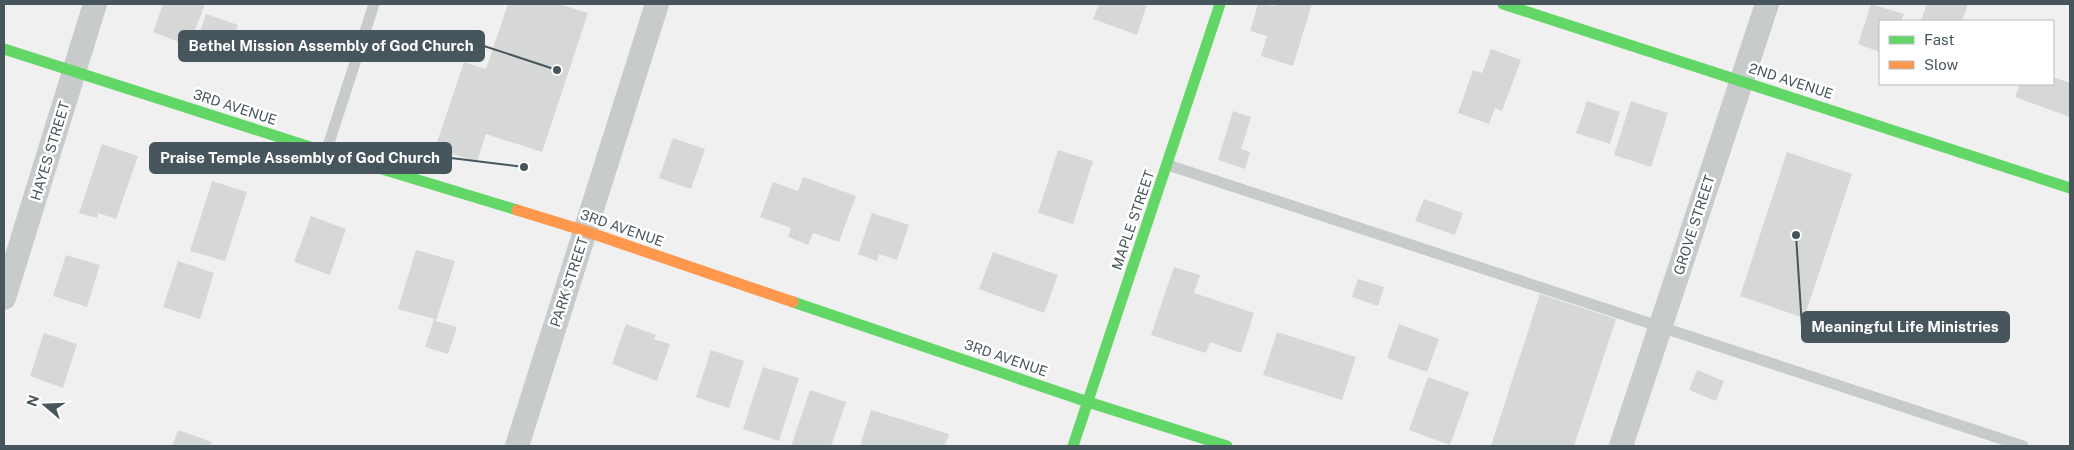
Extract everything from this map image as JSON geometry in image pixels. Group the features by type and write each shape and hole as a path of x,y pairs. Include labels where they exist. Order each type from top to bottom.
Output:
{"street":[{"name":"HAYES STREET","path":"4,298 95,4"},
{"name":"PARK STREET","path":"517,446 657,4"},
{"name":"MAPLE STREET","path":"1073,446 1220,4"},
{"name":"2ND AVENUE","path":"1503,4 2070,188"},
{"name":"GROVE STREET","path":"1621,446 1767,4"},
{"name":"3RD AVENUE","path":"4,49 326,152 586,230 1088,402 1227,446"}],"lane":[{"path":"326,152 374,4"},
{"path":"1168,165 2023,446"}],"building":[{"path":"163,4 205,4 189,46 153,32"},
{"path":"508,4 559,4 588,13 542,152 486,134 477,162 435,148 464,62 486,69"},
{"path":"1099,4 1147,4 1137,35 1093,19"},
{"path":"1258,4 1274,6 1275,4 1312,4 1293,66 1261,56 1267,36 1250,31"},
{"path":"1871,4 1904,14 1901,20 1879,20 1879,52 1858,44"},
{"path":"1927,4 1968,4 1962,20 1921,20"},
{"path":"206,14 238,25 226,58 195,46"},
{"path":"1491,49 1521,60 1502,111 1495,108 1489,124 1458,113 1473,70 1482,73"},
{"path":"2054,77 2070,83 2070,117 2015,97 2020,85 2054,85"},
{"path":"1587,101 1620,112 1610,144 1576,133"},
{"path":"1631,101 1668,113 1651,167 1614,155"},
{"path":"1233,111 1251,117 1241,149 1250,152 1245,169 1218,160"},
{"path":"673,138 705,149 691,189 659,178"},
{"path":"102,144 138,156 116,219 98,213 97,218 79,213"},
{"path":"1058,150 1093,161 1073,224 1038,213"},
{"path":"1787,152 1852,174 1804,318 1740,296"},
{"path":"803,177 856,196 839,242 813,233 808,245 788,237 791,228 760,217 773,182 798,191"},
{"path":"212,181 247,192 225,261 190,251"},
{"path":"1424,199 1463,213 1455,235 1415,221"},
{"path":"872,213 909,225 897,260 879,254 877,261 858,254"},
{"path":"311,216 346,229 330,275 294,262"},
{"path":"416,250 455,261 436,321 457,327 448,354 425,347 434,319 398,309"},
{"path":"993,252 1058,275 1044,313 979,289"},
{"path":"66,255 100,265 87,307 53,296"},
{"path":"178,261 214,273 200,319 163,307"},
{"path":"1174,267 1200,275 1194,293 1254,313 1241,353 1210,342 1206,353 1151,335"},
{"path":"1358,279 1384,287 1378,306 1352,297"},
{"path":"1540,294 1616,319 1574,446 1491,446"},
{"path":"626,324 656,335 654,339 670,344 657,381 612,364"},
{"path":"1399,324 1439,339 1427,372 1387,358"},
{"path":"1277,332 1356,357 1342,400 1263,375"},
{"path":"44,333 77,344 63,388 30,376"},
{"path":"711,350 744,361 729,408 696,397"},
{"path":"763,367 799,378 779,441 743,429"},
{"path":"1697,370 1724,381 1716,401 1689,390"},
{"path":"1428,377 1469,392 1450,445 1409,430"},
{"path":"810,390 846,402 831,446 791,446"},
{"path":"871,410 949,434 945,446 860,446"},
{"path":"178,430 212,442 210,446 172,446"}],"traffic: fast":[{"path":"1073,446 1220,4"},
{"path":"1503,4 2070,188"},
{"path":"4,49 326,152 517,210"},
{"path":"793,302 1088,402 1227,446"}],"traffic: slow":[{"path":"517,210 585,231 793,302"}],"place":[{"name":"Bethel Mission Assembly of God Church","path":"557,70"},
{"name":"Praise Temple Assembly of God Church","path":"524,167"},
{"name":"Meaningful Life Ministries","path":"1796,235"}]}
